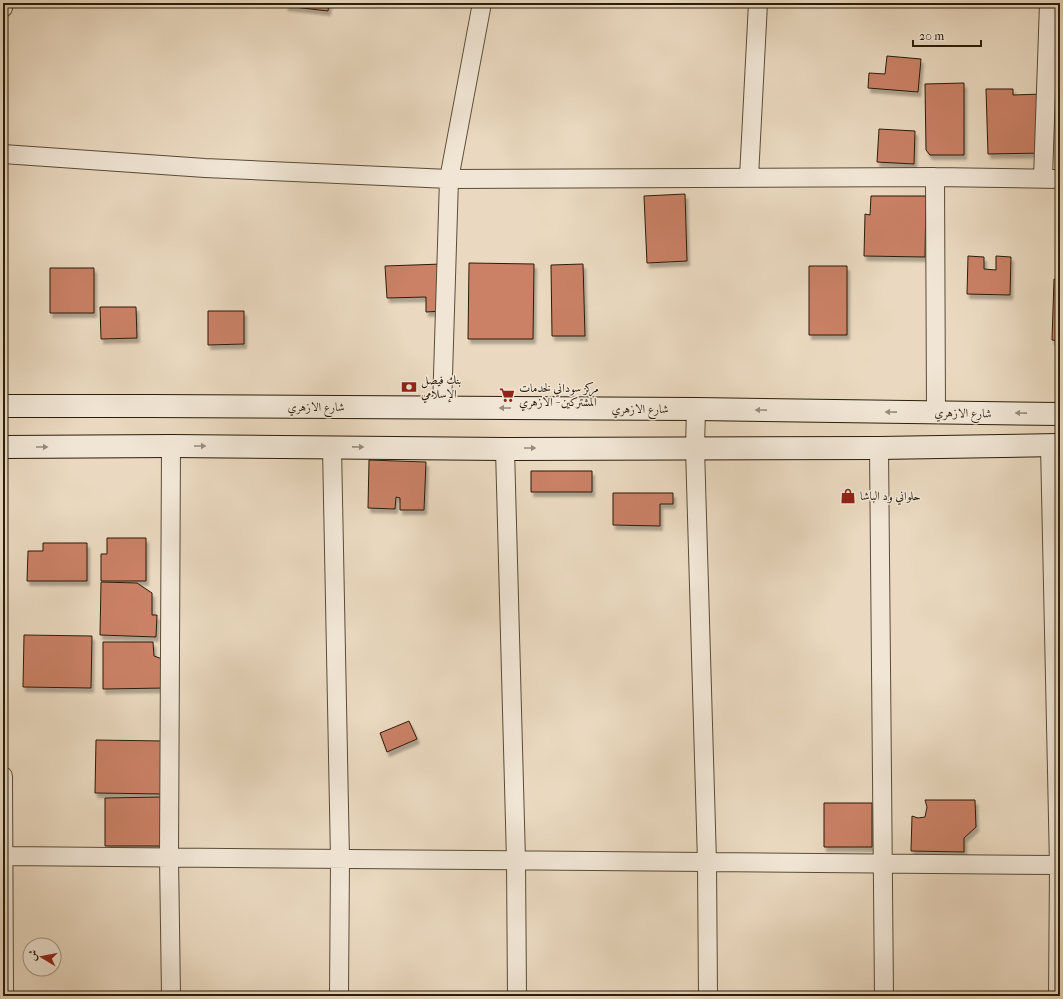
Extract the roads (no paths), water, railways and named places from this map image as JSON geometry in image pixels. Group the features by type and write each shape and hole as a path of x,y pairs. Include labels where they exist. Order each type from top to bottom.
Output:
{"street":[{"path":"3,8 4,3"},
{"path":"442,408 449,179 482,3"},
{"path":"749,177 758,3"},
{"path":"3,154 205,168 449,179 749,177 1052,178 1049,3"},
{"path":"935,177 936,412"},
{"name":"شارع الازهري","path":"3,406 442,408 1060,414"},
{"path":"696,410 695,448 707,862 708,996"},
{"path":"3,447 171,446 505,449 879,448 1055,445 1059,865 1058,996"},
{"path":"171,446 169,857 171,996"},
{"path":"332,447 340,859 339,996"},
{"path":"879,448 884,864 884,996"},
{"path":"505,449 516,860 517,996"},
{"path":"3,776 4,996"},
{"path":"4,856 1059,865"}],"place":[{"name":"بنك فيصل الإسلامي","path":"409,387"},
{"name":"مركز سوداني لخدمات المشتركين - الازهري","path":"507,395"},
{"name":"حلواني ود الباشا","path":"848,496"}]}
